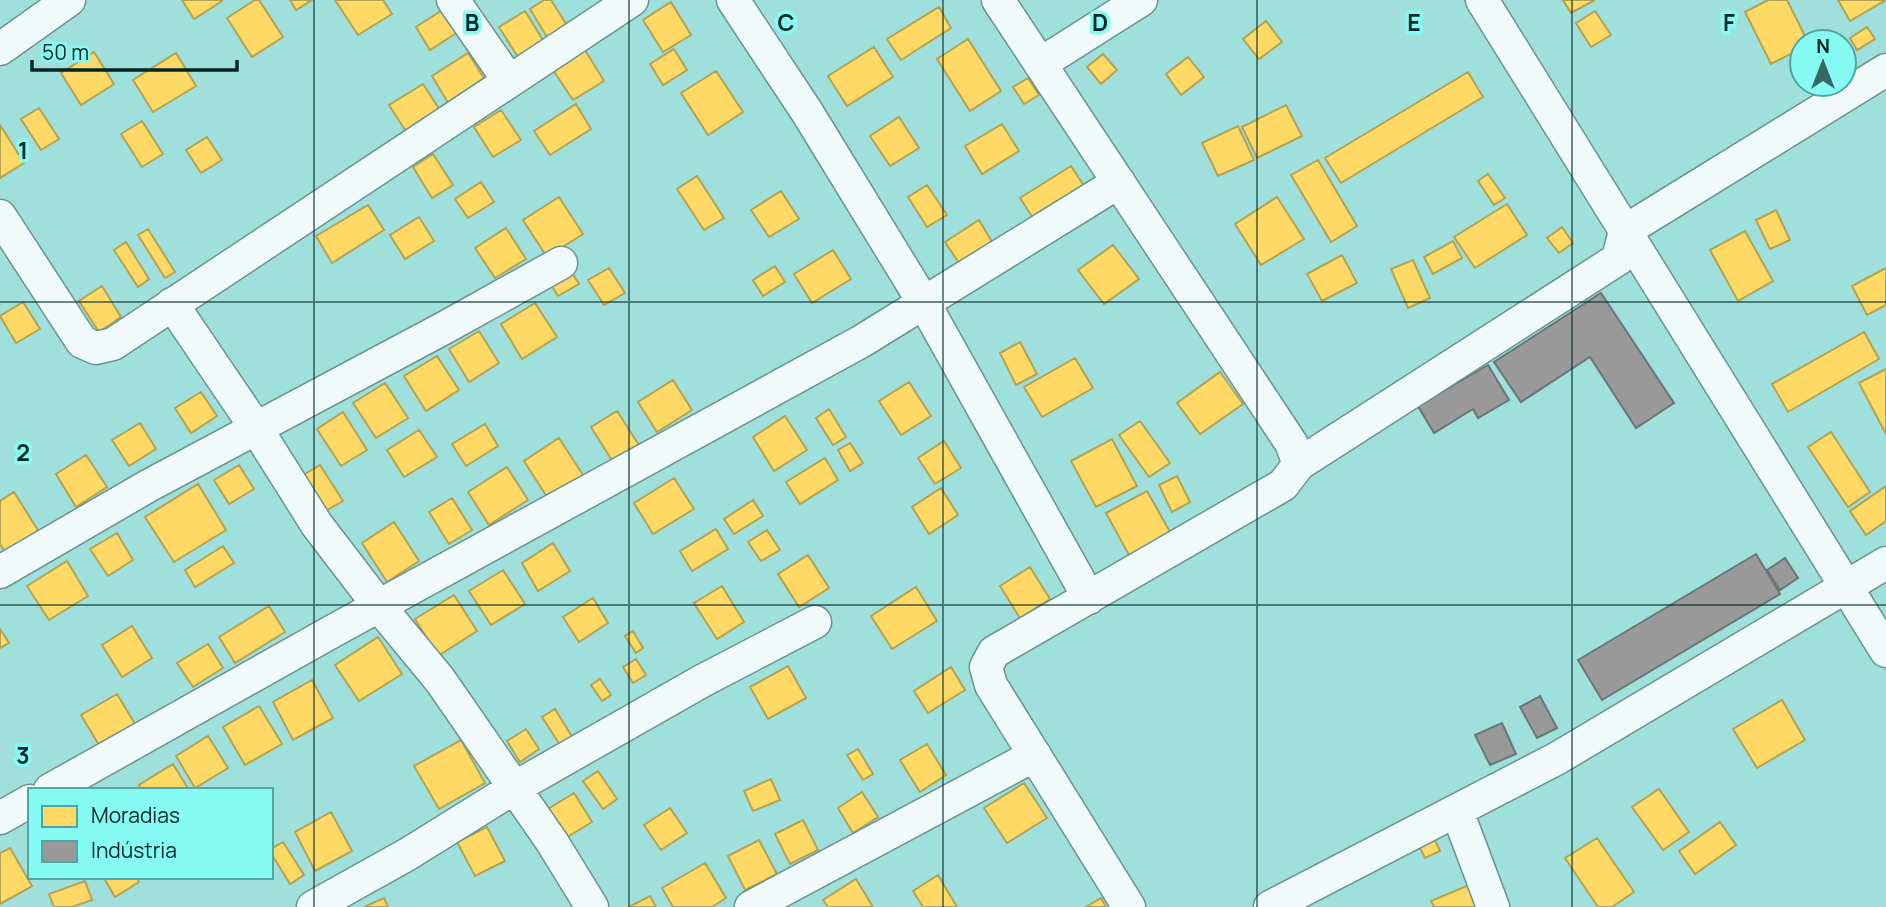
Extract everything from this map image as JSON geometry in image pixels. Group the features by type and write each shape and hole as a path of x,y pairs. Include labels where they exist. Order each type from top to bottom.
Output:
{"street":[{"path":"0,49 69,0"},
{"path":"453,0 509,81"},
{"path":"0,216 82,342 96,348 113,344 632,0"},
{"path":"733,0 807,112 924,303 1088,598"},
{"path":"998,0 1292,443 1299,464"},
{"path":"1041,64 1141,0"},
{"path":"1482,0 1886,651"},
{"path":"1129,907 991,685 986,667 994,652 1283,485 1299,464 1618,259 1625,231 1886,70"},
{"path":"54,788 862,341 1119,182"},
{"path":"0,572 148,486 561,263"},
{"path":"172,304 256,428 317,525 440,680 552,842 592,907"},
{"path":"1269,907 1556,760 1886,563"},
{"path":"313,907 702,681 815,622"},
{"path":"751,907 1035,755"},
{"path":"0,818 28,803"},
{"path":"1457,811 1493,907"}],"building: Moradias":[{"path":"182,0 222,0 222,1 194,19"},
{"path":"259,0 283,37 252,57 227,18"},
{"path":"290,0 312,0 296,10"},
{"path":"335,0 383,0 392,14 358,35"},
{"path":"544,0 551,0 570,30 550,42 530,9"},
{"path":"1563,0 1595,0 1571,13"},
{"path":"1768,0 1787,0 1801,28 1788,28 1788,55 1771,64 1745,12"},
{"path":"1838,0 1886,0 1850,21"},
{"path":"671,2 691,35 663,52 643,20"},
{"path":"447,7 461,30 430,50 416,27"},
{"path":"939,7 951,28 901,60 887,39"},
{"path":"525,11 546,45 521,62 499,27"},
{"path":"1595,11 1611,35 1591,47 1576,23"},
{"path":"1266,21 1282,42 1259,59 1243,39"},
{"path":"1867,27 1875,39 1858,49 1858,33"},
{"path":"968,39 1001,91 970,111 937,59"},
{"path":"874,47 893,77 847,106 828,76"},
{"path":"674,49 687,70 663,85 650,64"},
{"path":"585,50 604,81 573,100 553,70"},
{"path":"94,52 114,84 81,105 61,73"},
{"path":"176,53 196,86 153,112 133,80"},
{"path":"468,53 487,83 450,106 432,76"},
{"path":"1103,54 1117,70 1101,84 1087,67"},
{"path":"1188,57 1204,77 1181,95 1166,74"},
{"path":"716,71 743,112 708,135 681,93"},
{"path":"1468,72 1483,97 1341,183 1325,158"},
{"path":"1028,78 1039,95 1024,104 1013,87"},
{"path":"423,84 443,115 409,136 389,105"},
{"path":"576,104 591,129 550,155 534,131"},
{"path":"1286,105 1302,136 1257,158 1242,127"},
{"path":"39,108 59,139 41,150 21,119"},
{"path":"501,110 521,140 493,157 474,127"},
{"path":"899,117 919,148 890,166 870,136"},
{"path":"142,121 163,154 142,167 121,134"},
{"path":"1002,124 1019,151 982,174 965,146"},
{"path":"0,125 24,163 0,178"},
{"path":"1238,126 1254,160 1218,176 1202,143"},
{"path":"207,137 222,160 201,173 186,150"},
{"path":"433,154 453,185 432,198 413,167"},
{"path":"1318,160 1357,226 1331,242 1291,175"},
{"path":"1071,166 1084,186 1033,218 1020,198"},
{"path":"1488,174 1505,198 1494,205 1478,181"},
{"path":"697,176 724,218 704,230 677,189"},
{"path":"481,182 494,202 468,218 455,199"},
{"path":"927,185 947,215 927,227 908,197"},
{"path":"781,191 799,219 769,237 751,210"},
{"path":"559,197 583,234 547,257 523,220"},
{"path":"1277,197 1304,239 1261,265 1235,224"},
{"path":"1507,204 1527,235 1475,268 1454,237"},
{"path":"368,205 384,230 332,263 316,236"},
{"path":"1776,210 1790,240 1770,249 1756,220"},
{"path":"419,217 434,241 405,259 390,235"},
{"path":"979,220 992,242 959,263 945,242"},
{"path":"1562,227 1573,243 1559,253 1547,238"},
{"path":"506,228 526,259 495,278 475,248"},
{"path":"148,229 175,272 165,278 138,235"},
{"path":"1745,231 1773,281 1738,301 1710,250"},
{"path":"1453,241 1462,258 1433,274 1424,257"},
{"path":"126,242 149,279 138,287 114,250"},
{"path":"1113,245 1139,279 1104,304 1078,270"},
{"path":"833,250 851,279 812,303 794,274"},
{"path":"1342,255 1357,283 1322,301 1307,274"},
{"path":"1413,260 1430,298 1408,308 1391,269"},
{"path":"567,265 579,284 558,296 547,278"},
{"path":"775,266 785,282 763,296 753,280"},
{"path":"609,268 625,293 604,305 588,280"},
{"path":"1886,268 1886,305 1867,315 1852,286"},
{"path":"102,286 121,317 99,332 79,301"},
{"path":"23,302 40,329 16,343 0,316"},
{"path":"535,303 557,337 522,359 501,324"},
{"path":"479,331 499,363 469,382 449,349"},
{"path":"1864,332 1879,359 1788,412 1772,384"},
{"path":"1020,342 1037,374 1016,385 1000,353"},
{"path":"437,356 459,390 426,411 404,376"},
{"path":"1075,358 1093,388 1042,417 1024,387"},
{"path":"1886,369 1886,434 1859,383"},
{"path":"1220,372 1243,404 1200,434 1177,403"},
{"path":"673,380 692,410 657,432 638,402"},
{"path":"909,382 931,416 901,435 879,401"},
{"path":"385,383 408,418 376,438 353,403"},
{"path":"201,392 217,416 191,433 175,408"},
{"path":"829,409 846,437 833,445 816,418"},
{"path":"617,411 639,445 613,462 591,427"},
{"path":"343,412 367,450 341,466 317,429"},
{"path":"785,416 807,450 774,471 753,437"},
{"path":"1140,421 1170,463 1149,477 1119,435"},
{"path":"140,423 156,449 129,466 112,440"},
{"path":"485,424 498,446 466,466 452,444"},
{"path":"419,430 437,457 404,477 387,450"},
{"path":"1831,432 1870,492 1848,507 1808,447"},
{"path":"559,438 583,475 547,497 524,461"},
{"path":"1112,439 1137,486 1096,507 1071,461"},
{"path":"944,441 961,468 935,484 918,458"},
{"path":"850,443 863,463 850,471 838,450"},
{"path":"86,455 107,487 76,507 56,474"},
{"path":"825,458 838,480 800,504 786,482"},
{"path":"239,465 254,489 229,504 214,480"},
{"path":"320,465 343,501 322,513 300,477"},
{"path":"507,467 528,500 489,525 468,492"},
{"path":"1177,476 1190,502 1172,512 1159,485"},
{"path":"674,478 694,509 653,534 634,503"},
{"path":"198,484 226,530 174,562 145,517"},
{"path":"1886,486 1886,521 1866,535 1850,511"},
{"path":"941,488 958,515 929,534 912,507"},
{"path":"1147,491 1170,532 1129,555 1106,513"},
{"path":"14,492 39,532 5,552 0,544 0,501"},
{"path":"452,498 472,530 449,544 429,512"},
{"path":"753,500 763,516 734,534 724,519"},
{"path":"394,522 419,561 387,582 362,543"},
{"path":"716,529 728,549 692,571 680,551"},
{"path":"767,530 780,550 761,561 748,542"},
{"path":"117,533 133,560 108,576 90,549"},
{"path":"553,543 570,571 538,591 522,563"},
{"path":"223,546 234,563 195,587 185,570"},
{"path":"808,555 829,588 799,607 778,574"},
{"path":"67,561 88,596 49,620 27,586"},
{"path":"1030,567 1050,599 1020,618 1000,586"},
{"path":"503,570 525,604 491,625 469,591"},
{"path":"722,586 744,622 717,639 694,603"},
{"path":"916,587 937,621 892,649 871,616"},
{"path":"454,595 477,631 438,656 415,619"},
{"path":"593,598 608,623 579,642 563,617"},
{"path":"269,606 285,632 235,663 219,637"},
{"path":"132,626 152,658 122,677 102,645"},
{"path":"0,629 9,643 0,648"},
{"path":"633,631 643,648 636,653 625,636"},
{"path":"378,637 402,674 359,701 335,665"},
{"path":"208,644 223,668 193,687 177,663"},
{"path":"636,659 646,675 633,683 623,667"},
{"path":"788,666 806,698 768,719 750,687"},
{"path":"951,667 965,690 928,713 914,691"},
{"path":"600,679 611,695 602,701 591,685"},
{"path":"312,680 333,718 293,740 273,702"},
{"path":"117,694 135,724 99,745 81,715"},
{"path":"1782,700 1805,740 1757,768 1733,729"},
{"path":"259,706 282,744 245,765 223,727"},
{"path":"555,709 574,740 562,748 542,717"},
{"path":"526,729 539,749 520,762 507,741"},
{"path":"208,736 228,768 195,788 176,756"},
{"path":"461,740 485,783 439,809 414,766"},
{"path":"927,744 946,775 920,792 900,760"},
{"path":"858,749 873,774 863,780 847,755"},
{"path":"173,764 188,788 140,788 139,785"},
{"path":"598,771 617,799 603,809 583,781"},
{"path":"771,779 780,800 753,811 744,791"},
{"path":"1024,783 1047,818 1007,843 984,808"},
{"path":"1659,789 1689,832 1663,850 1632,807"},
{"path":"862,792 878,817 853,833 838,808"},
{"path":"574,793 592,822 561,841 543,812"},
{"path":"670,808 687,833 661,850 644,825"},
{"path":"331,812 352,851 315,871 295,832"},
{"path":"803,820 818,850 790,864 775,834"},
{"path":"1720,822 1736,845 1695,874 1679,851"},
{"path":"487,827 505,861 475,876 457,842"},
{"path":"1432,834 1440,851 1425,858 1417,842"},
{"path":"1597,838 1634,892 1612,907 1598,907 1565,858"},
{"path":"759,840 777,874 745,890 728,856"},
{"path":"283,842 304,875 290,884 273,856 273,848"},
{"path":"10,848 32,886 0,904 0,853"},
{"path":"705,863 726,898 712,907 673,907 662,888"},
{"path":"938,875 957,907 923,907 913,891"},
{"path":"105,879 137,879 139,882 115,897"},
{"path":"856,879 873,907 828,907 823,900"},
{"path":"85,881 92,900 72,907 54,907 49,894"},
{"path":"1469,885 1477,907 1434,907 1431,901"},
{"path":"650,896 656,907 629,907"},
{"path":"384,898 388,907 364,907"},
{"path":"1101,898 1106,907 1086,907"}],"building: Indústria":[{"path":"1601,293 1674,403 1636,428 1590,357 1521,402 1494,362"},
{"path":"1488,365 1509,400 1478,418 1473,409 1434,433 1418,406"},
{"path":"1756,554 1780,594 1602,700 1578,660"},
{"path":"1785,558 1798,578 1780,590 1767,570"},
{"path":"1540,696 1557,728 1537,738 1520,707"},
{"path":"1502,723 1516,754 1490,765 1475,735"}]}
